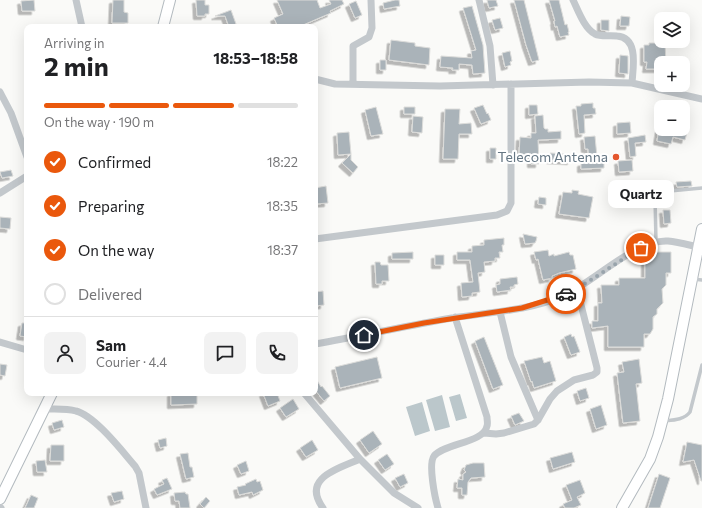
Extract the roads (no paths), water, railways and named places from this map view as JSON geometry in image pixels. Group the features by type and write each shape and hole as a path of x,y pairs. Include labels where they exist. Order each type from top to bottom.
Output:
{"street":[{"path":"76,0 81,24"},
{"path":"164,24 170,0"},
{"path":"353,84 353,46 369,37 372,28 371,0"},
{"path":"479,0 490,46 493,85"},
{"path":"573,0 586,25 596,35 624,37 631,43 633,56 632,83"},
{"path":"318,80 335,84 440,86 632,83 702,99"},
{"path":"318,238 497,215 507,211 511,203 511,84"},
{"path":"0,92 11,113 24,150"},
{"path":"0,193 24,178"},
{"path":"622,508 629,503 650,459 658,437 697,279 702,229"},
{"path":"318,343 455,317 522,308 577,289 630,254 656,242 669,241 700,248"},
{"path":"484,433 504,433 534,424 557,391 574,380 593,375 596,372 597,368 577,289"},
{"path":"500,312 511,357 538,420"},
{"path":"438,508 431,464 434,456 446,449 478,437 484,433 488,426 487,417 455,317"},
{"path":"0,342 24,349"},
{"path":"0,499 50,396"},
{"path":"307,396 360,459 394,493 418,508"},
{"path":"44,409 77,411 98,426 136,466 139,473 146,508"},
{"path":"323,508 318,501 316,493 316,486 322,477 360,459"}],"lane":[{"path":"656,242 656,194 659,192 702,188"},
{"path":"662,422 687,416 690,412 702,368"}],"place":[{"name":"Telecom Antenna","path":"616,157"},
{"name":"Quartz","path":"641,248"}]}
